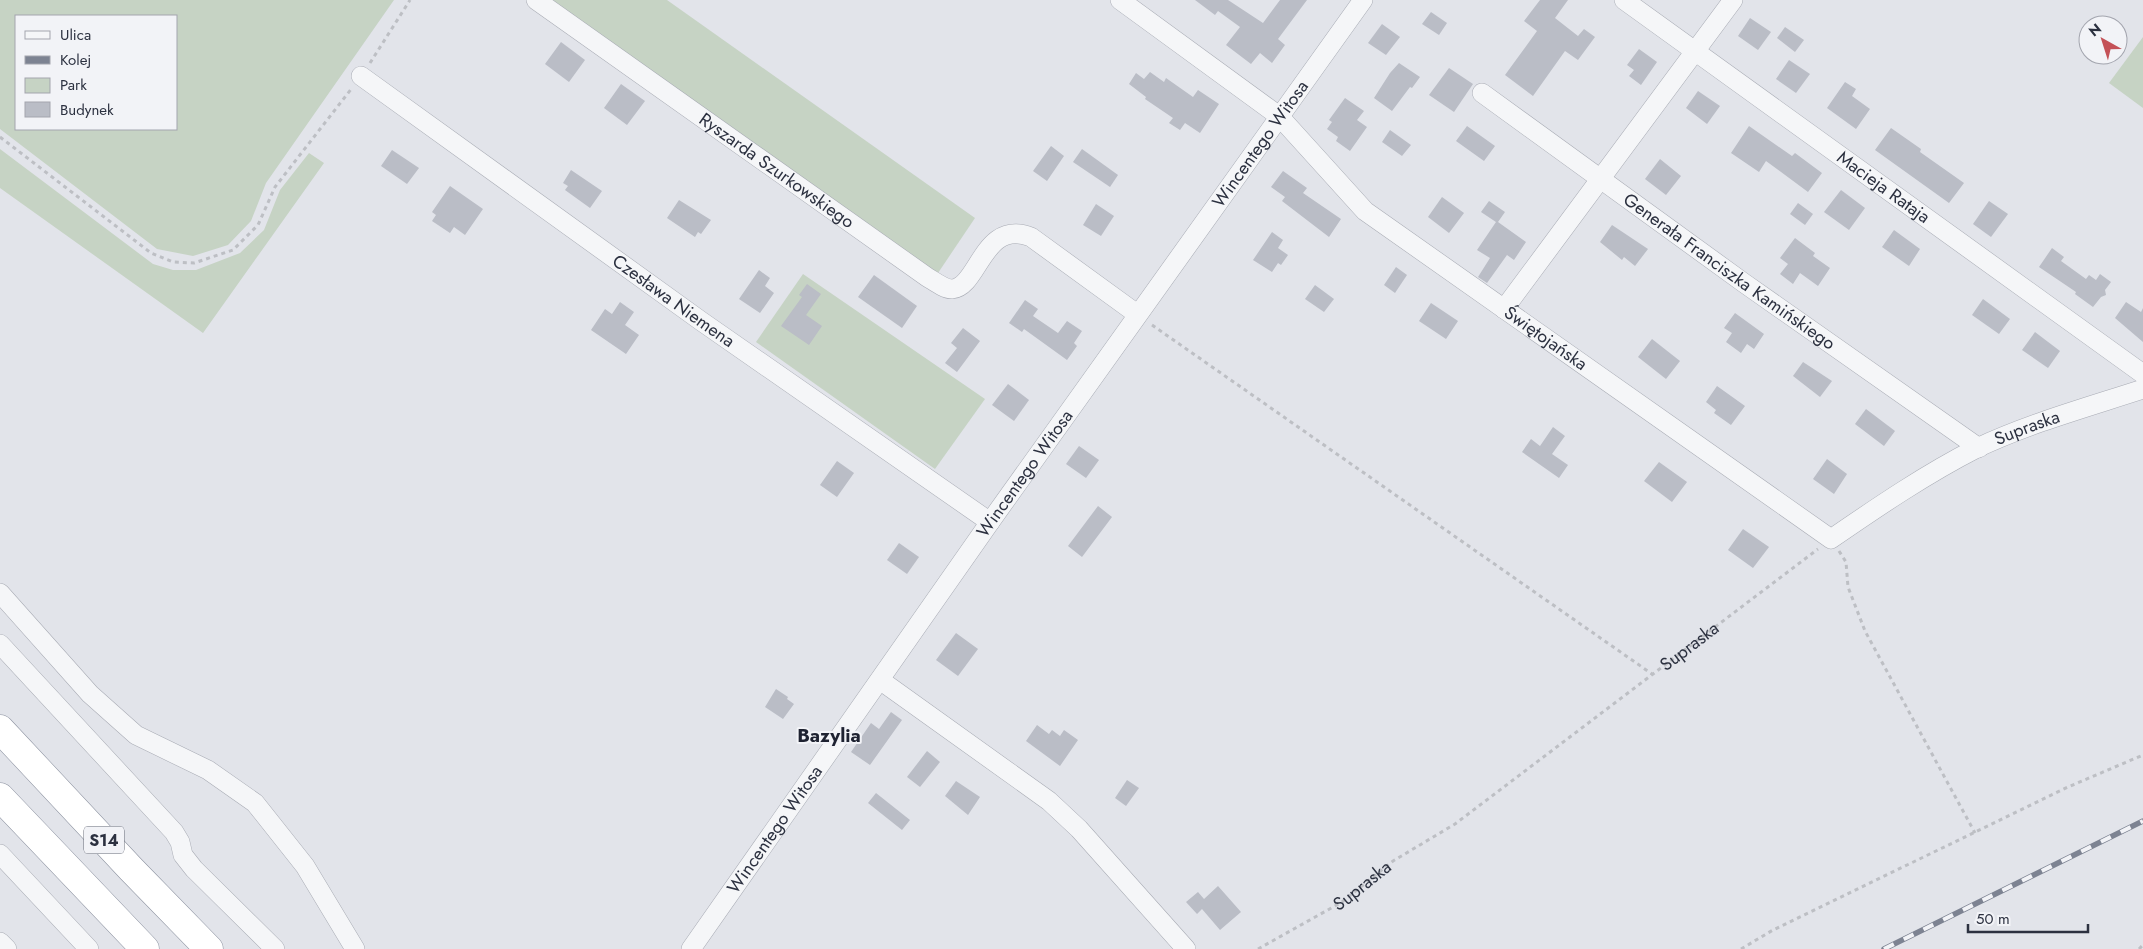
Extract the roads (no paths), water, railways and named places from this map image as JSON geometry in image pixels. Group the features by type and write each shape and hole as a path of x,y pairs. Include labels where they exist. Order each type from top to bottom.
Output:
{"highway":[{"name":"S14","path":"0,729 209,949"},
{"name":"S14","path":"0,796 144,949"}],"street":[{"name":"Ryszarda Szurkowskiego","path":"536,0 942,286 952,289 962,285 990,247 1000,238 1012,234 1022,234 1031,237 1137,314"},
{"name":"Świętojańska","path":"1120,0 1280,116 1365,211 1832,539"},
{"name":"Wincentego Witosa","path":"691,949 1137,314 1363,0"},
{"name":"Macieja Rataja","path":"1624,0 2143,374"},
{"path":"1504,309 1733,0"},
{"name":"Czesława Niemena","path":"361,76 700,322 990,522"},
{"name":"Generała Franciszka Kamińskiego","path":"1482,94 1843,354 1978,448"},
{"name":"Supraska","path":"1832,539 1894,495 1978,448 2052,418 2143,389"},
{"path":"0,593 90,694 136,734 208,770 255,803 305,866 355,949"},
{"path":"0,644 174,832 180,842 183,855 194,869 275,949"},
{"path":"880,680 1049,801 1079,829 1186,949"},
{"path":"0,854 90,949"},
{"path":"0,942 7,949"}],"railway":[{"path":"1884,949 2143,821"}],"district":[{"name":"Bazylia","path":"829,735"}]}
